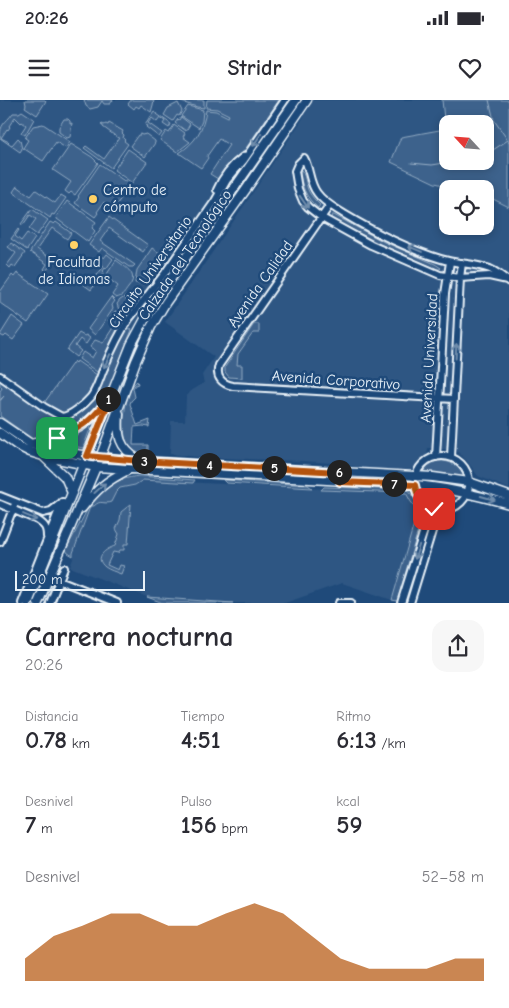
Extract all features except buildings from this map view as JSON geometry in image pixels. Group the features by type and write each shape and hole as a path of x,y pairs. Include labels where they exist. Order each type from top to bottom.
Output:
{"main road":[{"name":"Calzada del Tecnológico","path":"28,603 143,322 296,100"},
{"name":"Calzada del Tecnológico","path":"38,603 100,458 140,351 159,313 307,100"},
{"path":"31,444 57,438 85,424 112,394"},
{"path":"121,404 118,426 120,442 130,455 140,461"},
{"path":"0,423 31,444 100,458 433,477 469,482 509,496"},
{"path":"0,433 30,452 96,467 415,485 467,493 509,504"},
{"path":"43,456 64,477 71,494"},
{"path":"76,516 99,487 130,470"},
{"path":"340,472 340,482"},
{"path":"34,588 36,570"}],"street":[{"name":"Circuito Universitario","path":"0,376 44,407 62,417 69,416 88,401 94,392 124,326 165,273 215,201 227,180 248,154 285,100"},
{"path":"304,158 314,189 320,197 356,221 440,259 479,266 491,270 508,281 488,276 460,278 447,277 435,273 371,245 322,218 308,207 298,190 295,171 298,164 304,158"},
{"name":"Avenida Calidad","path":"220,379 219,365 330,205"},
{"name":"Avenida Universidad","path":"436,457 445,294 450,262"},
{"name":"Avenida Universidad","path":"451,458 462,263"},
{"name":"Avenida Corporativo","path":"220,379 225,384 234,386 454,399"},
{"path":"410,603 438,516 443,511 455,507 467,493 468,476 462,464 446,456 436,457 423,464 416,476 415,485 418,496 426,505 443,511"},
{"path":"0,496 38,512 46,513 55,509 71,494"},
{"path":"0,542 15,502"},
{"path":"22,603 62,502"},
{"path":"0,504 42,523 46,529 47,540"},
{"path":"401,603 426,524 426,505"},
{"path":"50,603 64,568"},
{"path":"51,572 59,580 117,603"},
{"path":"339,603 351,603"}],"shaded area":[{"path":"0,100 291,100 159,290 79,468 41,460 22,453 0,438"},
{"path":"25,100 46,101 37,115 25,107"},
{"path":"84,100 113,100 110,104 104,104 102,101 98,107 90,109 86,106"},
{"path":"131,100 154,100 151,112 141,105 139,108 136,106 134,109 128,104"},
{"path":"185,100 204,100 204,108 181,102"},
{"path":"207,100 279,100 244,151 231,161 218,179 210,174 229,145 219,139 201,168 179,153 190,145 198,135 206,110 216,111 228,117 229,115 217,109 206,108"},
{"path":"313,100 442,100 444,115 439,115 439,130 401,137 435,183 439,184 439,235 494,235 494,200 509,207 509,489 478,476 456,450 428,448 427,454 412,470 366,469 332,463 170,454 171,421 185,421 186,397 191,391 204,383 202,375 214,357 165,322 300,123"},
{"path":"442,100 509,100 509,207 494,200 494,180 439,180 439,184 391,162 401,137 439,130 439,170 494,170 494,115 444,115"},
{"path":"178,103 182,111 173,121 164,115 168,108"},
{"path":"188,106 203,110 199,128 181,116"},
{"path":"22,111 34,119 25,135 21,133 26,125 15,117 1,138 12,145 18,138 22,149 20,152 0,138 0,133 4,124 13,113"},
{"path":"154,112 171,124 169,128 163,124 165,121 160,118 157,122 152,118 148,123 162,133 159,137 145,125"},
{"path":"181,117 190,124 186,131 175,123"},
{"path":"64,119 68,119 70,124 72,123 70,137 67,138 59,132 59,127"},
{"path":"109,123 123,131 124,141 128,144 111,168 84,148 86,146 104,159 119,138 101,125 108,125"},
{"path":"43,124 70,142 66,148 56,142 43,161 23,148 28,140 25,138 33,126"},
{"path":"174,125 185,133 183,137 190,142 177,152 160,140 166,131 169,133"},
{"path":"140,134 146,134 155,141 145,157 130,146"},
{"path":"71,144 98,163 75,195 65,191 71,182 53,170"},
{"path":"128,149 147,162 132,183 114,170"},
{"path":"100,164 130,185 113,210 104,202 95,217 75,203"},
{"path":"300,169 309,192 320,205 318,208 304,190"},
{"path":"17,186 31,196 36,190 55,203 61,195 66,198 50,218 13,192"},
{"path":"67,201 96,222 92,228 95,231 88,242 57,219 56,217"},
{"path":"32,209 48,220 37,235 29,229 36,219 30,215 23,225 21,224"},
{"path":"332,215 384,242 441,268 437,269 382,245 332,219"},
{"path":"109,217 148,245 143,252 109,228 100,241 135,265 133,267 129,267 102,248 99,252 89,245"},
{"path":"50,222 54,224 56,222 71,233 67,239 52,228 37,249 54,261 46,271 44,269 47,264 30,252"},
{"path":"18,229 15,236 21,241 27,233 35,238 27,250 11,239"},
{"path":"11,243 25,253 15,267 12,265 10,268 7,265 16,253 8,247"},
{"path":"152,248 166,257 149,282 144,284 135,283 137,270"},
{"path":"107,254 113,259 91,290 80,282 83,278 91,283 104,266 96,260 99,255 104,258"},
{"path":"116,260 130,272 133,279 124,294 116,298 112,295 118,286 105,276"},
{"path":"470,268 488,272 475,274 462,271"},
{"path":"17,273 48,294 28,323 0,303 0,292 12,275 14,277"},
{"path":"111,297 115,301 112,305 113,309 95,335 88,329"},
{"path":"125,297 129,309 126,315 119,310 117,304"},
{"path":"115,311 125,318 97,372 79,359 83,352 92,358 96,351 90,347 95,340 103,343 114,326 111,321 108,321"},
{"path":"12,316 24,325 13,340 6,335 4,337 0,335"},
{"path":"254,324 259,324 259,333 253,333 238,354 237,365 242,365 242,378 229,377 225,372 225,367"},
{"path":"128,327 132,330 110,387 98,408 83,422 63,432 33,439 0,416 0,401 4,396 0,400 2,388 0,380 55,418 63,421 70,420 92,400"},
{"path":"79,333 90,338 86,344 80,339 75,346 81,351 76,357 67,350"},
{"path":"74,361 76,363 77,361 97,375 81,403 64,414 44,403"},
{"path":"137,381 138,384 133,388 135,397 130,404 137,425 150,420 149,427 134,427 133,445 148,445 148,453 139,453 130,448 125,434 126,403 133,386"},
{"path":"93,421 83,448 50,441"},
{"path":"438,461 454,465 465,478 423,472 429,465"},
{"path":"139,476 195,480 193,483 143,480 135,485 120,488 111,502 100,502 90,506 111,485 123,479"},
{"path":"143,480 406,493 418,510 392,600 342,583 285,603 233,603 147,597 70,567 74,556 73,553 90,506 94,506 102,501 106,503 120,488 135,485"},
{"path":"223,480 308,485 312,488 226,483"},
{"path":"324,487 408,490 416,502 423,514 397,601 392,600 418,510 406,493 321,490"},
{"path":"421,491 460,497 450,504 439,506 424,497"},
{"path":"131,504 128,544 124,544 124,550 120,550 118,553 113,552 107,565 118,570 120,565 124,566 121,574 105,567 100,560 105,551 115,546 119,534 116,529 121,512"},
{"path":"90,507 73,553 73,556 66,550"},
{"path":"147,597 233,603 163,603"}],"waterway":[{"path":"489,100 494,120 509,142"},
{"path":"494,149 508,140"},
{"path":"411,163 439,164"}],"place":[{"name":"Centro de cómputo","path":"93,199"},
{"name":"Facultad de Idiomas","path":"74,245"}],"route":[{"path":"57,438 79,428 92,419 112,394 87,456 140,461 340,472 340,482 415,485 421,501 434,509"}]}
